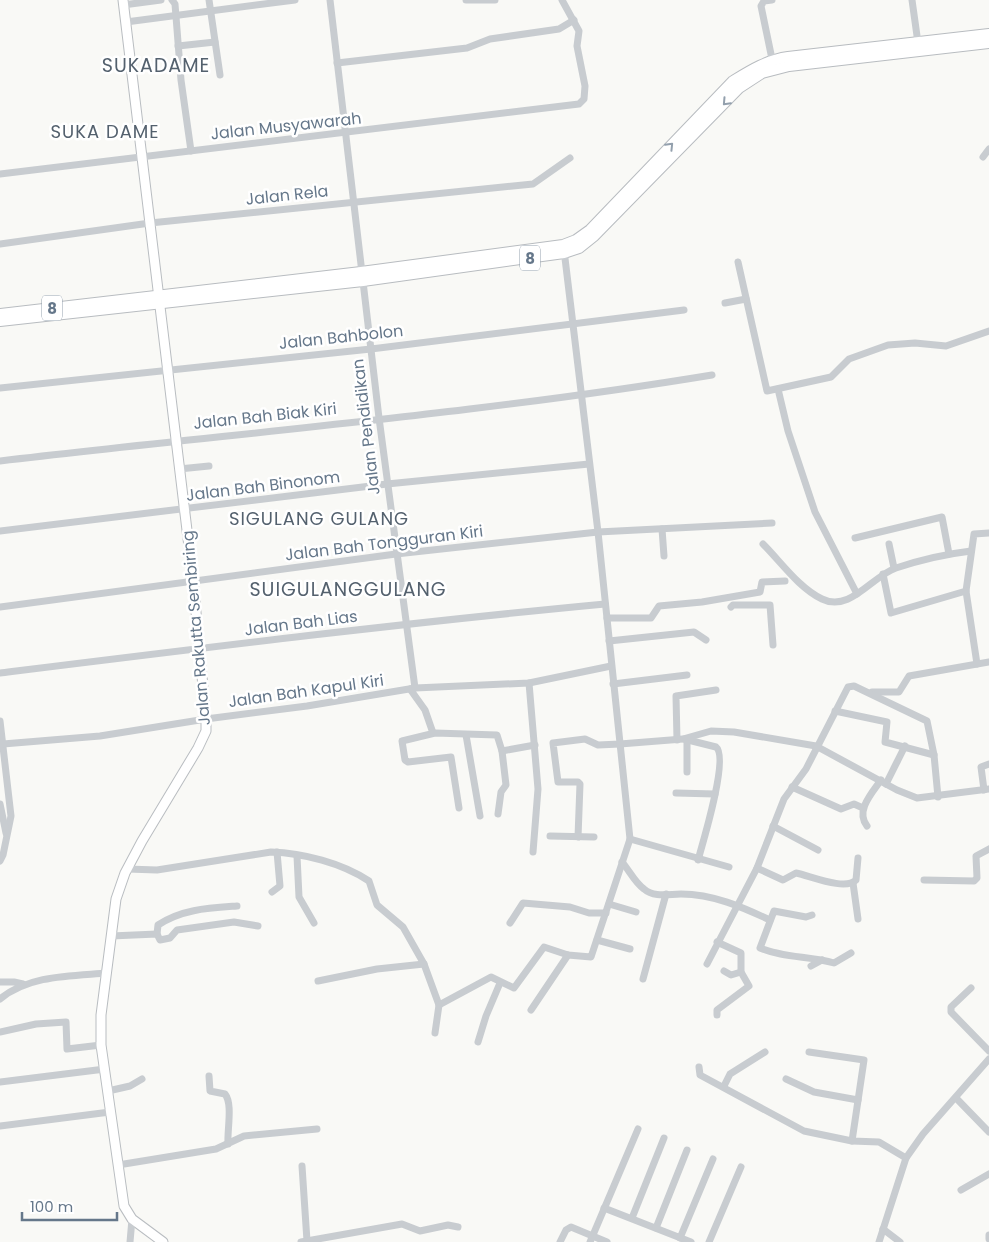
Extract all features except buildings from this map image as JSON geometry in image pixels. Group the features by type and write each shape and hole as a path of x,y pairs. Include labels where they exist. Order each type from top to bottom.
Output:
{"highway":[{"name":"8","path":"564,249 590,230 733,81 772,60 989,34"},
{"name":"8","path":"0,314 158,299 362,276 579,248 594,236 739,88 762,73 789,66 989,43"},
{"name":"8","path":"0,321 158,299"}],"main road":[{"name":"Jalan Rakutta Sembiring","path":"123,3 193,580 206,719 206,731 198,748 127,869 116,899 101,1015 101,1045 124,1206 132,1219"},
{"path":"132,1219 163,1242"}],"street":[{"path":"123,3 161,0"},
{"path":"172,0 175,4 178,46 191,150"},
{"path":"210,0 220,75"},
{"path":"126,22 295,0"},
{"name":"Jalan Pendidikan","path":"330,0 352,202 412,688"},
{"path":"466,0 495,0"},
{"path":"337,63 467,48 490,39 559,28 574,20 562,0"},
{"path":"772,0 764,1 760,6 772,60"},
{"path":"912,0 918,43"},
{"name":"Jalan Musyawarah","path":"0,174 574,105 582,102 585,86 578,50 578,30 574,20"},
{"path":"178,46 215,42"},
{"path":"983,156 989,149"},
{"name":"Jalan Rela","path":"0,244 150,223 532,184 570,158"},
{"path":"439,1005 491,977 511,988 515,987 544,947 568,955 590,958 630,839 608,618 564,249"},
{"path":"738,262 766,390 831,377 842,363 849,359 888,345 916,343 946,346 989,331"},
{"path":"725,303 746,299"},
{"name":"Jalan Bahbolon","path":"0,388 371,349 684,310"},
{"name":"Jalan Bah Biak Kiri","path":"0,461 378,418 712,375"},
{"path":"778,389 788,431 815,512 857,594"},
{"name":"Jalan Bah Binonom","path":"0,531 387,484 589,464"},
{"path":"180,469 209,466"},
{"path":"855,538 942,517 949,554"},
{"name":"Jalan Bah Tongguran Kiri","path":"0,607 396,554 598,532 772,523"},
{"path":"662,529 664,556"},
{"path":"977,664 966,591 974,534 989,533"},
{"path":"763,544 810,592 823,600 838,601 857,594 894,568 971,550"},
{"path":"889,544 894,568"},
{"path":"883,574 891,613 966,591"},
{"path":"773,645 770,607 766,604 766,598 761,591 762,582 785,580"},
{"path":"608,618 652,617 658,606 702,602 761,591"},
{"name":"Jalan Bah Lias","path":"0,673 200,648 300,638 405,623 605,604"},
{"path":"731,608 733,605 766,604"},
{"path":"609,641 694,632 706,640"},
{"path":"868,692 899,692 909,676 989,662"},
{"name":"Jalan Bah Kapul Kiri","path":"3,744 100,736 206,719 307,706 412,688 529,683 612,666"},
{"path":"614,684 687,675"},
{"path":"529,683 538,793 533,852"},
{"path":"707,964 756,868 784,799 806,769 816,746 848,687 854,686 927,720 934,755 938,797"},
{"path":"412,688 425,710 433,733"},
{"path":"687,772 676,696 716,690"},
{"path":"835,711 887,722 885,742 934,755"},
{"path":"0,721 10,816 0,861"},
{"path":"682,740 705,732 722,731 816,746 917,798 938,797 987,789 981,767 989,764"},
{"path":"459,808 451,757 408,762 405,760 402,741 433,733 497,735 502,751 506,784 501,792 498,814"},
{"path":"466,735 480,816"},
{"path":"578,837 580,784 578,782 558,782 553,743 585,739 598,744 682,740 716,747 720,751 721,758 715,794 698,860"},
{"path":"502,751 535,745"},
{"path":"867,826 862,818 863,808 883,782 905,746"},
{"path":"792,787 841,809 854,804 863,808"},
{"path":"676,793 715,794"},
{"path":"0,804 1,818 7,835"},
{"path":"1,818 10,816"},
{"path":"773,826 818,850"},
{"path":"550,836 594,837"},
{"path":"630,839 698,860 729,867"},
{"path":"924,880 974,881 977,878 976,856 989,849"},
{"path":"272,892 280,888 277,852"},
{"path":"127,869 157,870 258,853 277,852 338,866 369,881 377,904 403,927 424,964 439,1005 435,1033"},
{"path":"297,856 299,897 314,923"},
{"path":"858,858 856,880 853,883 858,919"},
{"path":"622,862 643,889 654,895 706,897 737,905 770,920"},
{"path":"756,868 785,880 796,873 837,884 853,883"},
{"path":"643,979 666,894"},
{"path":"510,923 523,903 570,907 589,913 606,913"},
{"path":"609,904 636,912"},
{"path":"237,906 198,910 175,915 158,924 157,934 160,940 170,938 177,930 238,921 258,926"},
{"path":"812,915 806,916 776,911 770,920 760,948 773,954 835,963 851,952"},
{"path":"111,936 157,934"},
{"path":"597,940 630,949"},
{"path":"717,942 741,953 741,972 749,987 717,1010 717,1015"},
{"path":"531,1010 568,955"},
{"path":"811,966 822,960"},
{"path":"318,980 377,969 424,964"},
{"path":"724,970 731,975 741,972"},
{"path":"0,998 24,984 50,978 107,973"},
{"path":"0,982 24,984"},
{"path":"478,1042 500,982"},
{"path":"971,988 951,1008 950,1012 989,1051"},
{"path":"0,1032 36,1024 66,1022 67,1049 101,1045"},
{"path":"724,1086 730,1074 765,1052"},
{"path":"808,1052 864,1060 852,1141"},
{"path":"879,1242 906,1158 923,1134 989,1059"},
{"path":"699,1067 700,1075 724,1086 804,1131 852,1141 879,1142 906,1158"},
{"path":"0,1082 105,1069"},
{"path":"209,1076 210,1091 225,1094 228,1097 230,1117 227,1126 228,1144"},
{"path":"786,1079 814,1092 858,1100"},
{"path":"108,1090 130,1086 142,1080"},
{"path":"956,1098 989,1132"},
{"path":"0,1126 110,1112"},
{"path":"592,1239 638,1128"},
{"path":"118,1165 214,1150 244,1136 317,1129"},
{"path":"632,1218 664,1138"},
{"path":"656,1228 687,1150"},
{"path":"680,1238 713,1159"},
{"path":"302,1166 304,1242 402,1224 420,1231 450,1224 458,1226"},
{"path":"709,1242 740,1167"},
{"path":"961,1190 989,1174"},
{"path":"604,1208 691,1242"},
{"path":"130,1242 132,1219"},
{"path":"560,1242 566,1230 571,1227 592,1239 607,1242"},
{"path":"883,1229 900,1242"}],"district":[{"name":"SUKADAME","path":"156,65"},
{"name":"SUKA DAME","path":"105,131"},
{"name":"SIGULANG GULANG","path":"319,518"},
{"name":"SUIGULANGGULANG","path":"348,589"}]}
